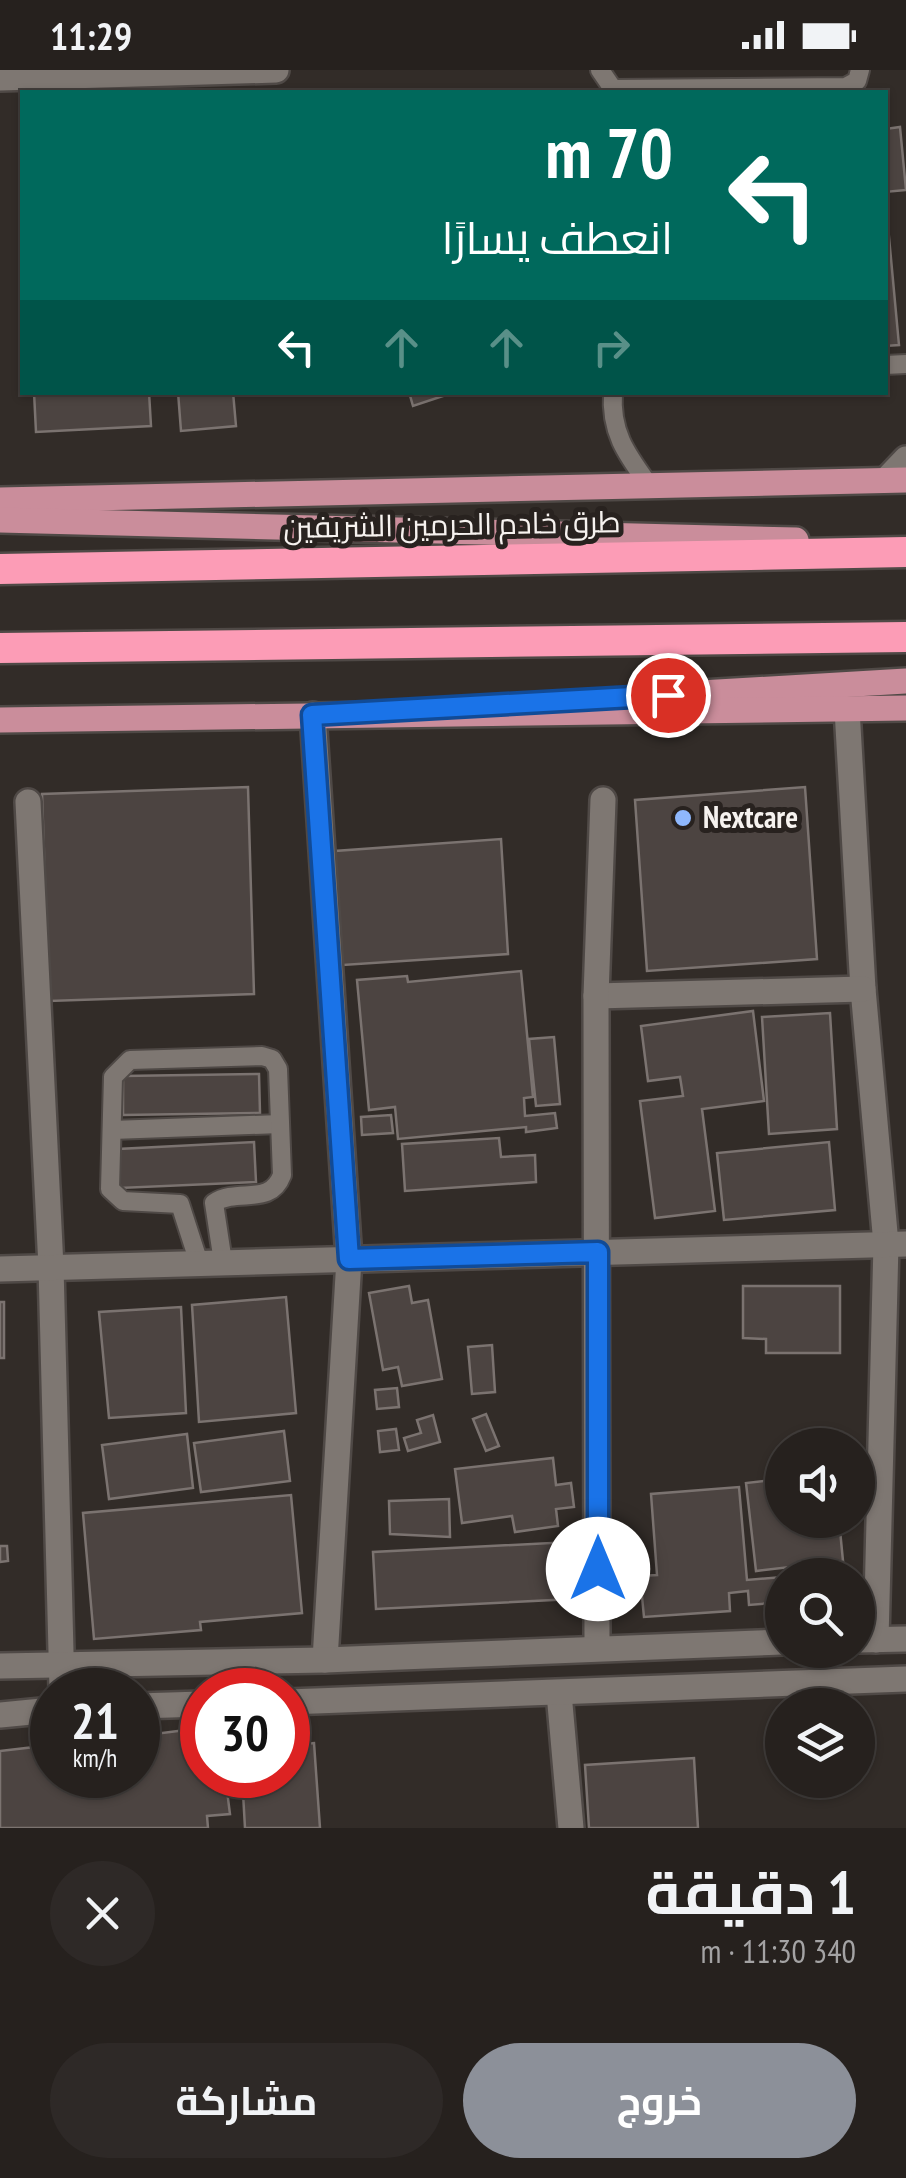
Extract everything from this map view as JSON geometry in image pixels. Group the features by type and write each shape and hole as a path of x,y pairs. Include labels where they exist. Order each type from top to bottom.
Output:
{"highway":[{"name":"طرق خادم الحرمين الشريفين","path":"0,569 906,552"},
{"path":"0,648 906,638"}],"main road":[{"path":"0,500 896,480"},
{"path":"0,520 906,543"},
{"path":"312,715 906,681"},
{"path":"0,720 906,708"}],"street":[{"path":"0,78 276,70"},
{"path":"896,480 906,458"},
{"path":"848,709 863,989 896,1244 873,1558"},
{"path":"312,715 349,1259 324,1660"},
{"path":"597,1648 596,996 603,800"},
{"path":"28,802 51,1267 61,1668"},
{"path":"596,996 863,989"},
{"path":"0,1270 896,1244"},
{"path":"875,1640 906,1639"},
{"path":"0,1666 324,1660 765,1643"},
{"path":"310,1701 906,1679"},
{"path":"558,1692 571,1828"},
{"path":"0,1716 30,1713"}],"lane":[{"path":"600,70 613,89 846,87 857,80 860,70"},
{"path":"613,395 611,416 618,443 652,488"},
{"path":"272,1059 278,1069 282,1175 277,1187 267,1194 223,1196 214,1202 211,1263 180,1204 115,1197 110,1190 113,1078 130,1060 272,1059"},
{"path":"112,1130 280,1124"}],"building":[{"path":"900,127 906,190 888,192 888,129"},
{"path":"888,226 899,345 888,346"},
{"path":"34,395 149,395 151,426 36,432"},
{"path":"178,395 233,395 236,426 181,431"},
{"path":"410,395 446,395 413,406"},
{"path":"248,787 254,994 49,1001 42,794"},
{"path":"805,787 817,959 647,971 635,800"},
{"path":"501,839 508,954 328,966 321,852"},
{"path":"521,971 533,1097 524,1098 525,1116 555,1113 557,1128 526,1132 526,1127 398,1139 395,1107 369,1110 357,980 407,976 408,982"},
{"path":"753,1011 764,1101 702,1109 715,1211 655,1218 640,1101 683,1096 680,1077 648,1081 641,1026"},
{"path":"830,1013 837,1129 769,1134 762,1017"},
{"path":"554,1037 560,1104 536,1106 529,1039"},
{"path":"259,1074 260,1113 123,1115 123,1076"},
{"path":"391,1115 393,1133 362,1135 361,1117"},
{"path":"499,1138 501,1157 535,1155 536,1182 405,1191 402,1144"},
{"path":"254,1142 256,1182 120,1188 118,1149"},
{"path":"829,1142 835,1210 724,1220 717,1153"},
{"path":"409,1286 412,1303 428,1300 442,1379 402,1386 398,1367 383,1370 369,1293"},
{"path":"743,1286 840,1286 840,1353 766,1353 766,1339 743,1338"},
{"path":"286,1297 296,1413 199,1422 192,1305"},
{"path":"0,1302 4,1302 4,1358 0,1358"},
{"path":"181,1307 186,1413 109,1418 99,1312"},
{"path":"492,1345 495,1392 472,1394 468,1347"},
{"path":"397,1388 399,1407 377,1409 375,1390"},
{"path":"486,1414 499,1446 486,1451 473,1419"},
{"path":"433,1415 440,1442 408,1451 404,1438 421,1433 417,1420"},
{"path":"396,1429 399,1450 380,1452 378,1431"},
{"path":"284,1431 290,1481 201,1492 194,1443"},
{"path":"187,1434 193,1488 109,1499 102,1445"},
{"path":"553,1458 556,1485 571,1483 574,1507 556,1509 558,1526 515,1532 512,1516 462,1523 455,1469"},
{"path":"765,1481 765,1538 841,1538 843,1558 765,1558 765,1570 756,1571 746,1483"},
{"path":"739,1487 747,1580 765,1578 765,1604 749,1605 748,1591 729,1593 730,1611 644,1617 640,1576 657,1575 651,1494"},
{"path":"291,1495 302,1613 200,1622 201,1630 94,1639 83,1513"},
{"path":"449,1499 450,1537 390,1534 389,1501"},
{"path":"570,1542 573,1599 376,1609 373,1552"},
{"path":"0,1546 7,1546 8,1561 0,1562"},
{"path":"180,1731 180,1798 228,1798 230,1814 207,1816 208,1828 0,1828 0,1751 30,1748 30,1798 160,1798 160,1733"},
{"path":"310,1743 314,1743 320,1828 245,1828 243,1798 310,1798"},
{"path":"694,1758 698,1828 589,1828 585,1765"}],"place":[{"name":"Nextcare","path":"683,818"}],"route":[{"path":"598,1569 598,1252 349,1259 312,715 668,695"}]}
